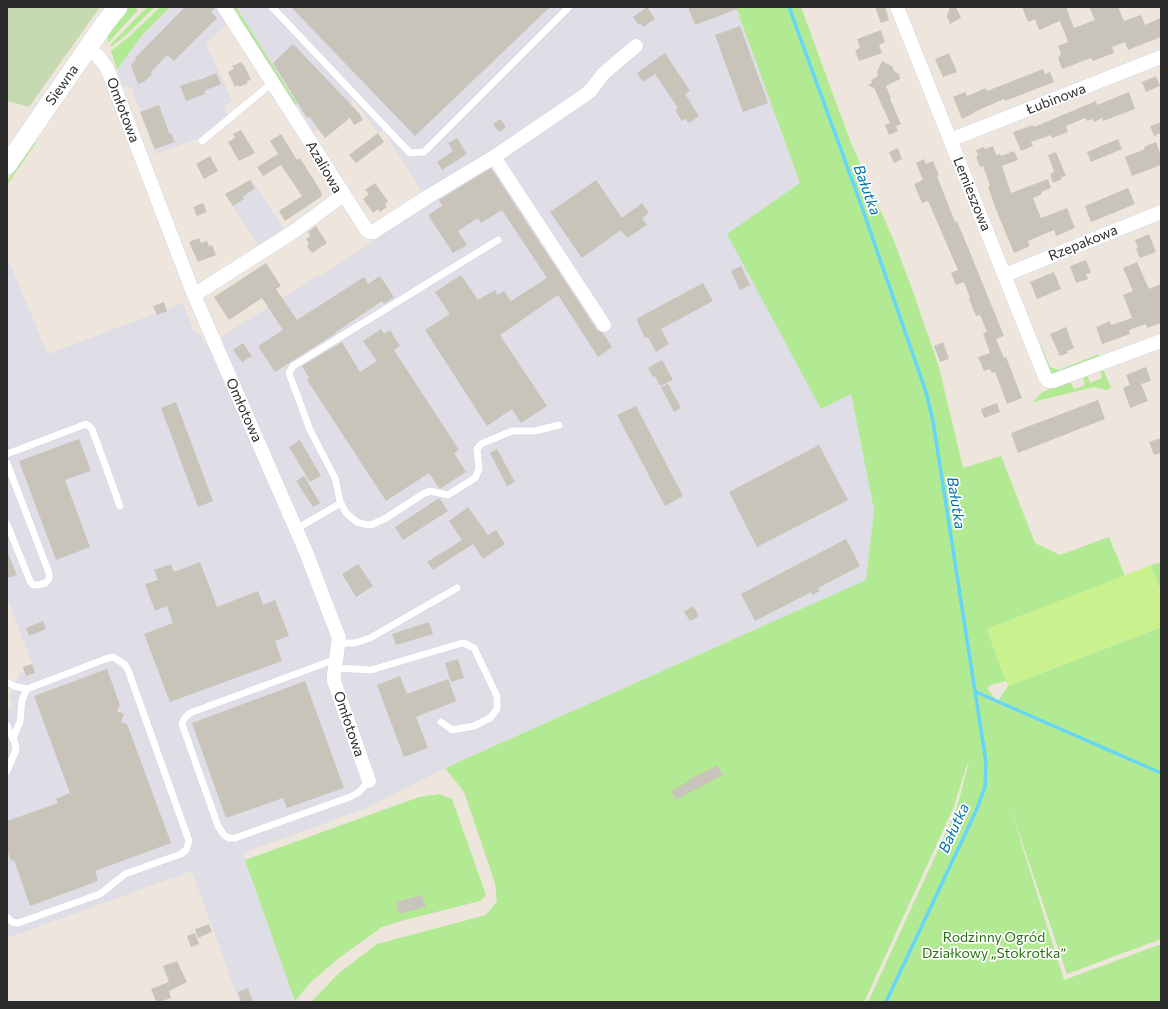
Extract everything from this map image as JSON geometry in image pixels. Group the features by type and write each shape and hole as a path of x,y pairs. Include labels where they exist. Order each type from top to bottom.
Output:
{"street":[{"name":"Siewna","path":"7,164 118,7"},
{"name":"Azaliowa","path":"194,295 296,230 343,195 224,7"},
{"name":"Lemieszowa","path":"898,7 1004,275 1045,377 1048,381 1053,381 1161,341"},
{"path":"343,195 366,229 369,232 373,232 435,192 494,157 591,90 604,72 636,46"},
{"name":"Omłotowa","path":"88,48 98,56 107,68 194,295 296,529 339,638 334,681 369,782"},
{"name":"Łubinowa","path":"950,140 1161,57"},
{"path":"494,157 604,325"},
{"name":"Rzepakowa","path":"1004,275 1161,212"}],"lane":[{"path":"272,7 410,153 424,152 569,7"},
{"path":"202,141 272,83"},
{"path":"498,240 293,366 289,373 305,420 335,478 341,503 346,513 357,522 363,524 371,525 386,518 430,491 448,495 475,478 479,469 477,449 481,444 512,431 535,431 559,425"},
{"path":"7,454 86,424 92,429 120,506"},
{"path":"7,463 49,573 49,579 46,583 38,586 33,585 30,581 7,524"},
{"path":"296,529 341,503"},
{"path":"339,643 355,643 370,638 458,588"},
{"path":"369,782 359,792 350,797 235,838 229,838 224,835 218,826 182,724 184,719 190,713 335,663 371,670 464,643 474,648 497,696 497,709 490,718 474,726 452,730 442,722"},
{"path":"7,682 14,686 27,689 108,658 113,657 124,664 128,670 189,841 186,850 181,854 125,874 100,894 18,923 12,922 7,917"},
{"path":"13,738 20,722 22,700 27,689"},
{"path":"7,726 13,738 16,750 7,771"}],"shaded area":[{"path":"170,7 217,7 227,23 206,43 232,101 223,107 228,115 197,139 155,154 131,87 123,86 117,69 143,34"},
{"path":"236,7 736,7 800,183 820,409 851,393 874,510 866,580 445,768 369,807 243,853 295,1000 294,1002 239,1002 192,871 7,938 7,707 13,705 9,697 20,673 24,672 23,667 32,664 7,597 7,257 48,354 183,303 194,331 200,334 206,346 318,275 319,277 429,203 383,130 378,133 354,101 314,132"},
{"path":"251,179 285,230 259,247 225,194"}],"green space":[{"path":"7,7 100,7 29,107 7,101"},
{"path":"127,7 135,7 138,10 108,43 108,33"},
{"path":"147,7 155,7 125,36 111,47 111,44"},
{"path":"160,7 170,7 143,34 117,69 111,51 130,36"},
{"path":"233,7 236,7 297,104 293,107 239,20 239,15"},
{"name":"Rodzinny Ogród Działkowy „Stokrotka”","path":"736,7 801,7 851,143 894,241 911,286 939,367 963,468 1001,456 1035,543 1060,555 1109,537 1125,576 987,629 1006,681 991,685 987,688 1002,707 999,699 1008,686 1161,627 1161,939 1067,974 1010,807 1064,980 1161,944 1161,1002 868,1002 956,811 969,762 953,809 863,1002 311,1002 339,973 377,944 486,915 497,901 495,883 464,792 445,768 866,580 874,510 851,394 821,409 727,234 800,183"},
{"path":"34,142 36,143 7,185 7,181"},
{"path":"1041,345 1050,367 1059,370 1099,354 1099,357 1053,374 1050,373 1039,346"},
{"path":"1100,370 1104,371 1111,388 1107,390 1094,387 1033,402 1042,392 1069,382 1074,389 1085,385 1083,378 1086,376 1088,377 1090,383 1102,378"},
{"path":"1161,562 1161,592 1151,565"},
{"path":"1151,565 1161,592 1161,627 1008,686 987,629"},
{"path":"440,794 452,799 486,895 480,901 382,927 339,958 310,983 295,1001 245,860 419,797"}],"building":[{"path":"185,7 215,7 211,12 217,18 174,61 167,55 144,82 138,84 131,65 136,59 135,58"},
{"path":"291,7 550,7 415,136"},
{"path":"647,7 655,19 643,27 641,23 639,25 633,17"},
{"path":"688,7 740,7 740,8 695,25"},
{"path":"875,7 885,7 889,20 881,23"},
{"path":"950,7 956,7 961,18 950,24 947,16"},
{"path":"1022,7 1066,7 1074,28 1095,20 1089,7 1118,7 1124,21 1141,15 1145,25 1161,18 1161,37 1128,50 1125,42 1112,47 1114,53 1093,61 1091,58 1062,69 1058,58 1061,54 1058,46 1068,42 1060,21 1039,30 1035,19 1028,22"},
{"path":"740,26 768,103 743,112 715,35"},
{"path":"881,30 885,42 879,45 882,53 859,61 855,50 860,48 857,39"},
{"path":"293,44 359,113 363,120 354,125 350,118 325,138 309,116 307,118 273,63"},
{"path":"665,53 690,91 685,94 699,116 689,123 685,119 682,121 675,110 678,108 655,74 643,82 637,73"},
{"path":"949,53 957,72 943,77 935,59"},
{"path":"882,61 892,66 894,71 899,74 900,79 886,86 901,124 896,126 898,131 889,135 885,125 890,123 874,88 868,85 872,83 871,80 878,76 877,72"},
{"path":"241,62 251,80 239,87 238,85 235,87 228,72 234,69 232,66"},
{"path":"1043,69 1045,74 1050,72 1054,82 1005,101 1004,99 962,119 953,97 965,92 967,96 986,88 987,91"},
{"path":"216,73 221,84 204,91 205,94 186,101 180,86"},
{"path":"1156,76 1160,86 1146,92 1142,82"},
{"path":"1129,92 1135,109 1103,121 1102,118 1094,122 1092,119 1087,121 1085,118 1066,126 1068,132 1052,138 1051,135 1031,142 1033,146 1021,151 1013,132 1033,125 1034,127 1096,101 1097,105"},
{"path":"159,105 169,133 171,133 175,142 155,149 140,112"},
{"path":"500,119 506,127 499,132 493,124"},
{"path":"1161,122 1161,133 1154,136 1150,126"},
{"path":"241,130 255,153 239,161 228,142 235,138 233,134"},
{"path":"378,133 384,142 356,163 349,155"},
{"path":"281,134 297,160 300,158 322,193 321,197 285,221 279,211 302,196 281,165 263,176 257,167 278,154 270,141"},
{"path":"457,138 467,154 442,170 437,162 453,151 448,143"},
{"path":"1118,139 1122,149 1091,162 1087,152"},
{"path":"1156,142 1161,155 1161,165 1132,176 1125,157 1145,149 1144,147"},
{"path":"993,146 996,155 1000,154 1001,156 1014,151 1018,160 1002,166 1011,193 1048,179 1051,188 1041,192 1042,194 1033,198 1041,218 1067,208 1075,228 1056,236 1054,230 1028,241 1030,246 1014,253 995,207 988,186 990,185 983,166 980,167 976,157 978,156 976,150"},
{"path":"898,148 902,159 894,163 889,152"},
{"path":"1056,152 1066,176 1061,177 1062,179 1053,183 1050,174 1054,172 1048,155"},
{"path":"210,156 218,171 204,179 196,164"},
{"path":"924,159 926,164 933,161 939,175 937,176 955,222 957,221 1004,336 996,339 1004,358 1006,357 1022,398 1007,404 995,372 992,373 990,369 984,371 978,357 990,353 983,333 987,332 980,315 976,316 964,282 956,285 951,273 958,270 928,201 922,203 914,184 923,180 916,163"},
{"path":"491,168 597,330 603,333 612,347 598,357 558,295 500,335 547,406 521,423 512,409 487,426 425,330 450,314 435,292 461,275 478,300 495,290 498,295 504,291 511,301 547,278 502,210 481,223 478,218 458,231 467,245 453,253 428,215 442,206 439,200"},
{"path":"250,180 255,188 243,197 244,199 233,206 225,194"},
{"path":"596,180 622,218 642,203 649,213 642,218 647,225 627,238 621,230 582,258 550,212"},
{"path":"375,183 388,201 385,204 387,207 380,212 378,209 373,213 363,199 369,194 365,190"},
{"path":"1128,188 1135,204 1091,222 1085,206"},
{"path":"203,203 207,212 197,216 193,207"},
{"path":"316,226 327,243 312,253 307,246 309,244 306,239 310,236 308,232"},
{"path":"1149,234 1156,252 1140,258 1136,249 1138,248 1135,240"},
{"path":"199,238 201,243 207,241 209,246 212,245 216,255 198,262 189,242"},
{"path":"1086,260 1091,273 1086,274 1088,279 1076,283 1070,266"},
{"path":"1137,262 1149,289 1161,284 1161,323 1147,328 1146,324 1129,330 1130,334 1102,344 1096,327 1110,321 1111,325 1132,318 1123,295 1133,291 1123,268"},
{"path":"266,263 281,286 276,289 297,320 364,277 368,284 380,276 394,297 384,304 382,301 336,333 275,372 258,346 283,330 262,298 229,320 214,297"},
{"path":"741,266 750,285 740,290 731,271"},
{"path":"1054,272 1061,289 1037,299 1030,282"},
{"path":"703,283 713,301 661,329 669,344 656,352 648,337 645,338 636,319"},
{"path":"164,302 167,311 157,315 153,306"},
{"path":"1066,327 1074,348 1067,351 1068,353 1060,356 1050,334"},
{"path":"381,329 384,334 390,330 400,346 394,350 459,450 454,453 466,472 441,488 439,488 429,473 386,501 307,380 309,378 302,366 342,342 360,372 377,361 363,341"},
{"path":"943,342 949,359 940,362 934,346"},
{"path":"243,343 252,356 242,362 233,350"},
{"path":"662,360 673,380 660,386 655,376 653,377 648,368"},
{"path":"1146,367 1151,381 1141,384 1148,401 1130,408 1123,388 1130,385 1126,375"},
{"path":"668,384 681,408 674,412 661,387"},
{"path":"1098,400 1105,419 1018,453 1011,433"},
{"path":"176,402 213,501 198,507 161,408"},
{"path":"997,403 1000,412 984,418 981,409"},
{"path":"636,406 683,496 665,506 617,415"},
{"path":"1161,438 1161,453 1154,455 1149,442"},
{"path":"79,439 91,471 65,480 90,547 56,560 19,461"},
{"path":"300,440 321,476 310,482 289,447"},
{"path":"819,445 848,500 757,547 729,492"},
{"path":"497,449 515,482 507,486 490,453"},
{"path":"304,476 320,503 313,507 296,481"},
{"path":"439,498 448,511 403,540 395,527"},
{"path":"468,507 488,535 496,530 505,544 483,559 473,544 433,570 427,562 462,540 449,521"},
{"path":"846,539 860,566 818,588 820,591 812,595 811,592 755,621 741,594"},
{"path":"7,551 17,575 7,578"},
{"path":"200,562 217,607 258,591 263,605 275,600 289,636 275,641 282,661 170,702 144,634 173,623 167,606 155,611 145,584 158,580 154,570 171,564 174,572"},
{"path":"358,564 373,586 356,597 342,574"},
{"path":"693,606 699,616 690,621 684,612"},
{"path":"43,621 46,629 29,636 26,628"},
{"path":"429,622 433,634 396,645 392,634"},
{"path":"458,659 464,678 451,682 445,663"},
{"path":"32,664 35,673 26,676 23,667"},
{"path":"107,669 120,705 117,711 124,714 121,722 127,724 171,843 95,871 98,881 30,906 14,860 11,861 7,850 7,821 58,803 56,799 70,793 34,696"},
{"path":"400,676 407,694 448,679 456,701 416,717 428,748 404,757 377,685"},
{"path":"305,681 344,788 287,808 283,798 226,818 192,723"},
{"path":"718,765 723,775 676,800 671,791 689,781 688,780"},
{"path":"422,895 426,907 399,914 396,902"},
{"path":"209,924 212,932 198,938 195,929"},
{"path":"195,933 199,944 191,947 187,936"},
{"path":"177,961 187,982 169,991 171,998 156,1002 151,989 169,982 163,966"},
{"path":"248,988 253,1002 241,1002 238,992"}],"waterway":[{"name":"Bałutka","path":"789,7 859,199 926,392 933,421 986,762 985,787 976,811 886,1002"},
{"path":"976,692 1161,773"}]}
